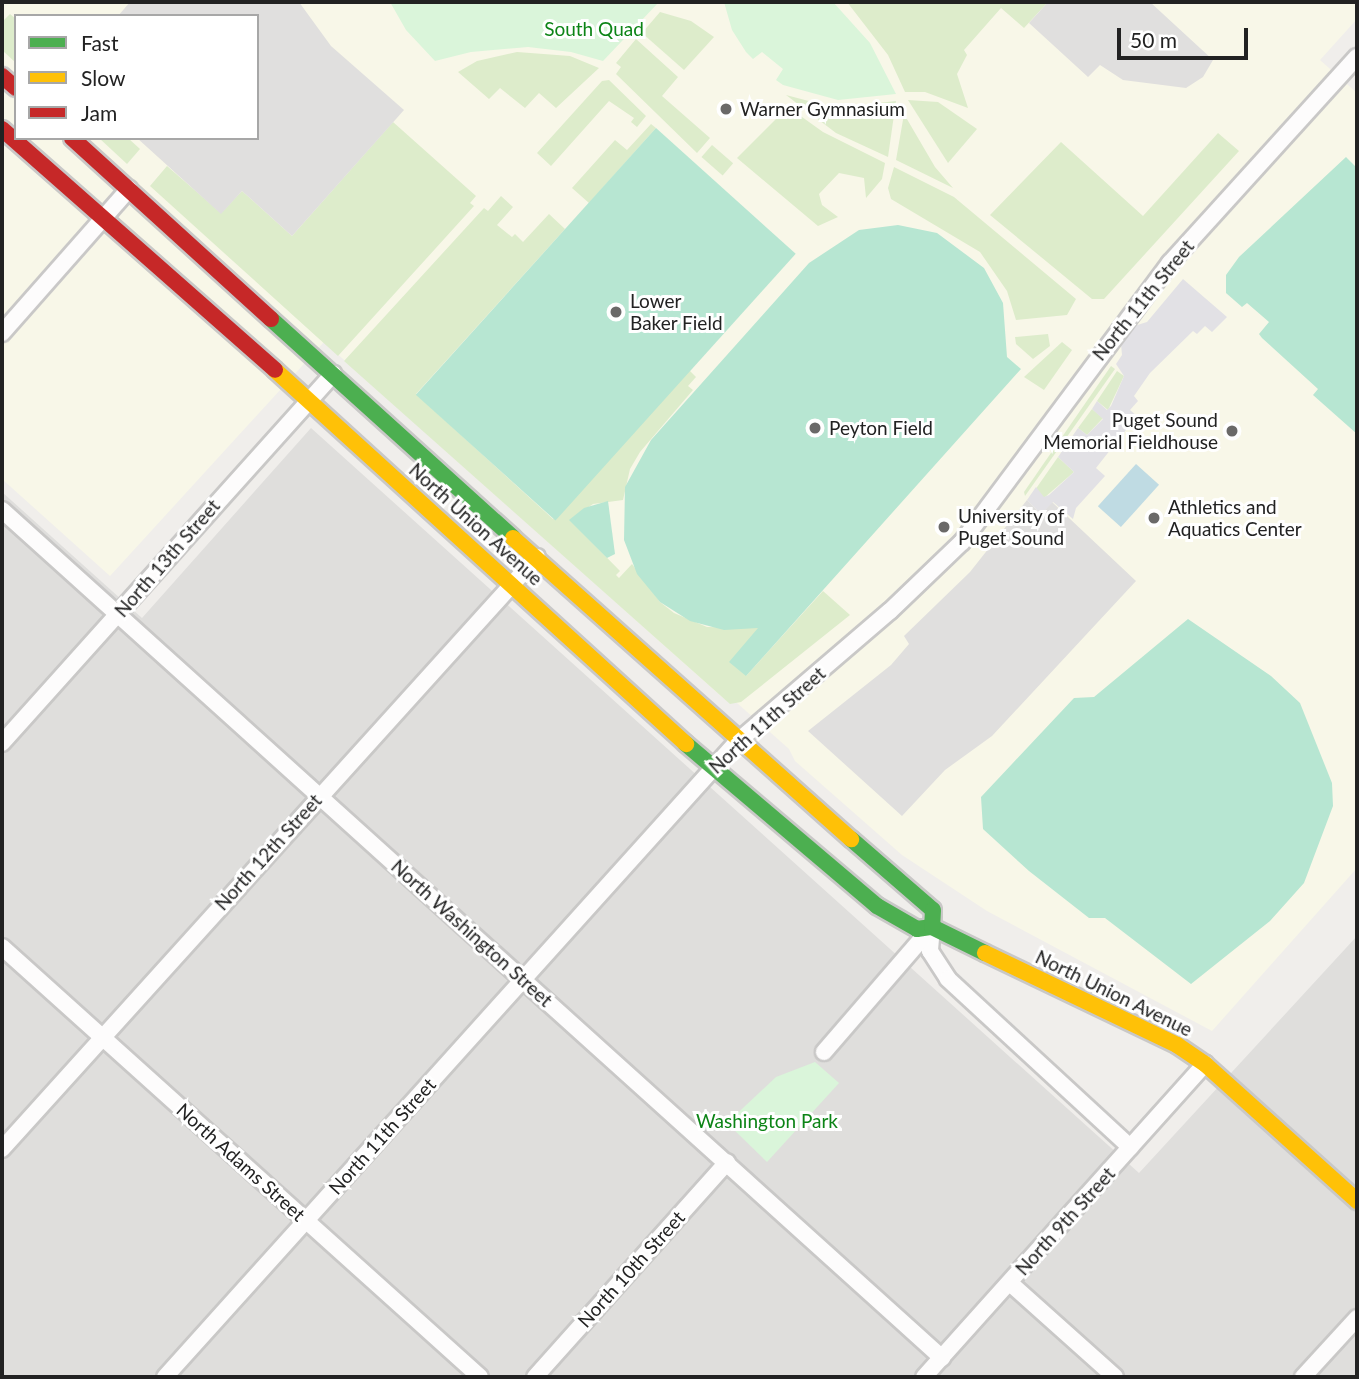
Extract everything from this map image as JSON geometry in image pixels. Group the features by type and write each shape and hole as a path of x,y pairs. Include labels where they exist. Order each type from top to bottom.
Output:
{"street":[{"name":"North 11th Street","path":"166,1377 737,742 890,611 962,542 1136,305 1357,59"},
{"name":"North Union Avenue","path":"14,140 310,401 713,768 877,906 917,929 932,927 1093,1003 1205,1064 1357,1201"},
{"name":"North Union Avenue","path":"74,140 537,557 737,742 933,911 930,951 948,979 1130,1147"},
{"path":"2,333 129,189"},
{"name":"North 13th Street","path":"2,743 334,374"},
{"name":"North Washington Street","path":"2,510 942,1358"},
{"name":"North 12th Street","path":"2,1149 537,557"},
{"path":"824,1052 932,927"},
{"name":"North Adams Street","path":"2,947 480,1377"},
{"name":"North 9th Street","path":"924,1377 1205,1064"},
{"name":"North 10th Street","path":"535,1377 727,1162"},
{"path":"1010,1283 1115,1377"},
{"path":"1304,1377 1357,1318"}],"shaded area":[{"name":"University of Puget Sound","path":"2,2 1357,2 1357,19 1320,60 1357,93 1357,868 1212,1031 987,911 902,855 795,761 789,749 737,703 722,697 324,342 110,576 2,479"},
{"path":"130,2 299,2 331,46 404,110 292,236 242,191 221,214 139,140 259,140 259,14 120,14"},
{"path":"1048,2 1150,2 1213,60 1203,77 1186,88 1123,80 1100,65 1088,77 1029,23"},
{"path":"1183,279 1227,317 1212,332 1205,326 1197,334 1193,331 1150,373 1134,396 1138,401 1130,410 1137,416 1096,468 1105,476 1076,508 1073,519 1053,502 1041,514 1027,500 1036,487 1044,497 1049,495 1074,472 1058,457 1078,428 1087,435 1103,419 1092,409 1097,401 1107,410 1111,406 1124,376 1116,364 1122,355 1121,344 1134,326 1147,322"},
{"path":"311,428 1139,1173 1357,936 1357,1377 2,1377 2,492 142,618"},
{"path":"1027,500 1041,514 1052,502 1136,581 992,736 945,770 902,816 808,731 891,665 909,644 904,636 970,572"}],"green space":[{"name":"South Quad","path":"390,2 659,2 603,61 571,52 528,47 471,52 435,61 406,30"},
{"path":"724,2 833,2 870,43 896,94 838,100 783,85 776,80 783,69 762,52 753,59 746,52 732,30"},
{"path":"847,2 1048,2 1024,28 1001,8 964,50 967,55 957,74 968,108 925,92 905,92 888,55"},
{"path":"660,12 691,21 714,37 684,70 642,33"},
{"path":"10,14 14,17 14,61 2,50 2,22"},
{"path":"636,39 678,77 662,96 710,138 697,153 616,74 621,67 616,63"},
{"path":"517,52 570,56 599,68 556,108 539,93 525,108 500,88 489,99 458,72 477,61"},
{"path":"609,80 646,116 637,127 631,122 634,118 609,101 551,166 537,153 602,81"},
{"path":"786,95 835,108 896,101 888,157 836,133"},
{"path":"908,100 938,102 977,129 948,163"},
{"path":"788,107 823,132 885,163 882,179 866,198 864,178 839,173 819,194 822,205 838,217 818,226 737,158"},
{"path":"904,114 935,167 953,188 896,160"},
{"path":"393,122 476,196 470,203 474,206 338,356 150,186 167,166 221,213 242,191 292,236"},
{"path":"651,124 656,128 589,203 572,188 615,140 627,150"},
{"name":"Lower Baker Field","path":"656,128 796,254 555,521 416,395"},
{"path":"1218,133 1239,151 1104,299 1092,299 990,215 1061,142 1143,216"},
{"path":"101,140 130,140 140,149 127,164"},
{"path":"712,145 733,163 723,175 702,157"},
{"path":"1346,157 1357,168 1357,434 1313,395 1318,389 1262,338 1259,334 1269,322 1247,303 1242,307 1226,293 1226,275 1239,257"},
{"path":"894,167 954,197 1076,299 1067,315 1016,320 1007,291 980,252 891,199 888,188"},
{"path":"501,196 513,207 497,225 512,237 515,234 523,242 549,214 565,229 416,394 553,519 688,369 696,377 688,386 693,390 640,452 630,469 623,500 593,504 570,520 620,571 616,575 619,578 632,564 660,602 674,613 707,627 759,628 746,676 823,591 850,615 741,702 730,704 344,361 484,208 488,211"},
{"path":"898,225 937,233 984,268 1003,303 1007,357 1021,369 746,676 729,662 758,628 724,630 690,621 660,602 637,574 624,540 625,487 651,440 809,263 859,230"},
{"path":"1048,334 1050,346 1033,359 1016,344 1015,337"},
{"path":"1062,342 1072,350 1044,390 1024,377"},
{"path":"1111,366 1115,369 1025,496 1024,492"},
{"path":"1117,371 1124,376 1108,410 1097,401"},
{"path":"1092,409 1103,418 1087,435 1078,428"},
{"path":"1058,457 1074,472 1044,498 1035,490"},
{"path":"608,501 615,554 607,558 569,520 584,508"},
{"path":"1188,619 1271,676 1300,703 1332,783 1333,806 1304,883 1270,921 1191,984 1105,918 1089,918 1029,871 983,829 981,797 1074,698 1094,697"},
{"name":"Washington Park","path":"815,1062 839,1083 767,1162 727,1123 776,1077"}],"water":[{"path":"1136,464 1159,485 1121,527 1098,506"}],"traffic: fast":[{"path":"271,319 513,538"},
{"path":"686,744 877,906 917,929 932,927 985,953"},
{"path":"851,839 933,910 932,927"}],"traffic: slow":[{"path":"275,370 686,744"},
{"path":"513,538 851,839"},
{"path":"985,953 1177,1045 1205,1064 1357,1201"}],"traffic: jam":[{"path":"2,76 14,86"},
{"path":"2,129 14,140"},
{"path":"14,140 275,370"},
{"path":"74,140 271,319"}],"place":[{"name":"Warner Gymnasium","path":"726,109"},
{"name":"Lower Baker Field","path":"616,312"},
{"name":"Peyton Field","path":"815,428"},
{"name":"Puget Sound Memorial Fieldhouse","path":"1232,431"},
{"name":"Athletics and Aquatics Center","path":"1154,518"},
{"name":"University of Puget Sound","path":"944,527"}]}
